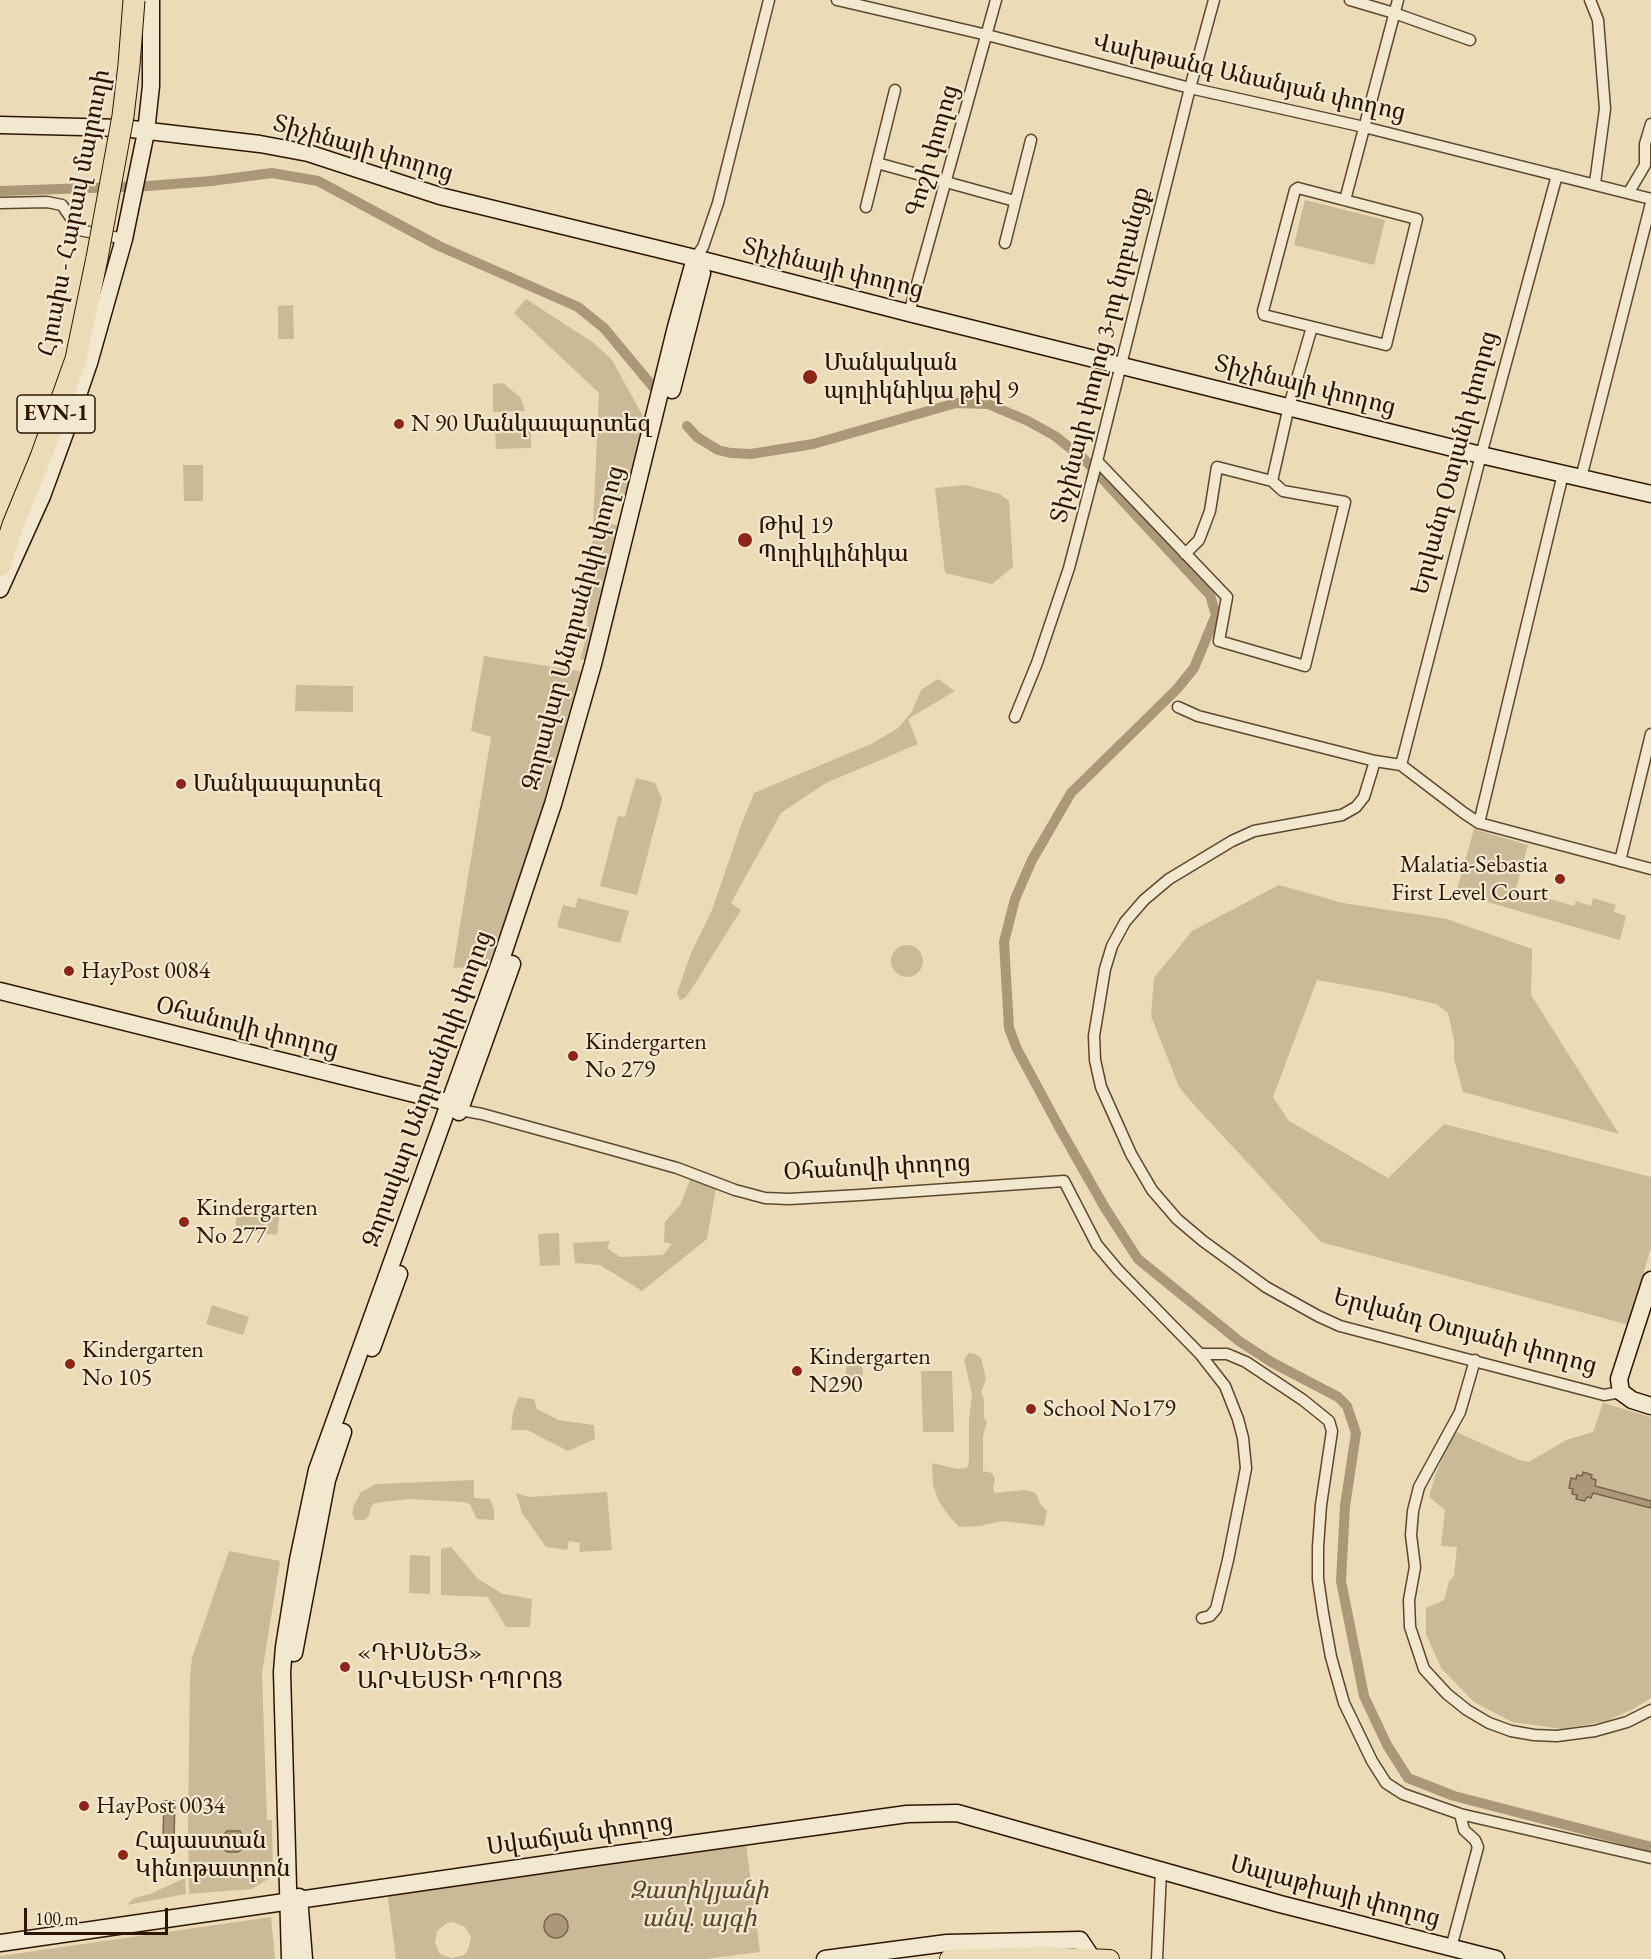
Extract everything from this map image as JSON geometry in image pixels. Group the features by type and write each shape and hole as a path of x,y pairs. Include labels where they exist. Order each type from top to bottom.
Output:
{"highway":[{"name":"Հյուսիս - Հարավ մայրուղի","path":"0,566 13,525 41,457 76,360 117,71 123,0"},
{"name":"Հյուսիս - Հարավ մայրուղի","path":"0,531 24,469 91,257 123,116 134,0"}],"main road":[{"path":"0,589 38,505 62,442 89,363 124,239 146,132 151,86 151,0"},
{"name":"Տիչինայի փողոց","path":"0,126 123,128 260,144 308,153 440,196 701,255 909,313 1481,455 1651,494"},
{"name":"Զորավար Անդրանիկի փողոց","path":"290,1959 294,1901 291,1672 327,1480 455,1106 508,959 534,877 555,795 597,665 676,327 701,255"},
{"name":"Օհանովի փողոց","path":"0,991 455,1106"},
{"name":"Օհանովի փողոց","path":"0,997 138,1034 455,1106"},
{"path":"1621,1392 1619,1379 1651,1280"},
{"name":"Երվանդ Օտյանի փողոց","path":"1621,1392 1632,1400 1651,1406"},
{"name":"Սվաճյան փողոց","path":"0,1943 907,1814 957,1813 1161,1871"},
{"name":"Մալաթիայի փողոց","path":"1161,1871 1496,1959"},
{"name":"Զորավար Անդրանիկի փողոց","path":"294,1901 304,1959"},
{"path":"825,1959 947,1943 1070,1940 1080,1940 1101,1958"},
{"path":"949,1959 1041,1956 1101,1958"}],"street":[{"path":"701,255 718,203 769,0"},
{"name":"Վախթանգ Անանյան փողոց","path":"837,0 987,35 1190,88 1595,183 1629,192 1651,201"},
{"name":"Գոշի փողոց","path":"909,313 996,0"},
{"name":"Տիչինայի փողոց 3-րդ նրբանցք","path":"1016,717 1069,568 1214,0"},
{"path":"1350,0 1470,40"},
{"path":"1345,200 1398,0"},
{"path":"1590,0 1598,20 1605,109 1595,183"},
{"path":"866,207 895,90"},
{"path":"1629,192 1645,165 1646,144 1651,124"},
{"path":"1005,243 1031,140"},
{"path":"877,163 1015,201"},
{"name":"Երվանդ Օտյանի փողոց","path":"1401,765 1481,455 1557,175"},
{"path":"1301,188 1345,200 1418,219 1386,345 1266,316 1263,312 1295,190 1301,188"},
{"path":"1581,478 1651,201"},
{"path":"0,203 47,202 62,205 69,212 79,231 124,239"},
{"path":"1272,480 1289,406 1312,327"},
{"path":"1097,461 1185,554 1227,597 1219,641 1305,666 1345,502 1283,490 1272,480 1217,467 1210,511 1199,540 1185,554"},
{"path":"1479,823 1563,474"},
{"path":"1178,707 1198,716 1375,761 1401,765 1479,823 1651,869"},
{"path":"1620,861 1651,734"},
{"name":"Երվանդ Օտյանի փողոց","path":"1375,761 1364,796 1356,807 1342,815 1254,831 1232,841 1169,879 1144,900 1125,922 1112,946 1105,969 1094,1036 1095,1060 1101,1087 1136,1163 1152,1190 1177,1219 1203,1242 1266,1287 1340,1326 1604,1395 1621,1392"},
{"name":"Օհանովի փողոց","path":"455,1106 677,1168 735,1190 765,1198 789,1199 906,1193 1064,1180 1097,1245 1118,1270 1200,1354 1225,1386 1243,1438 1245,1468 1228,1560 1216,1609 1210,1616 1202,1618"},
{"path":"1200,1354 1227,1354 1246,1362 1329,1421 1332,1431 1321,1505 1318,1579 1323,1613 1344,1703 1372,1761 1386,1783 1403,1794 1460,1814 1651,1858"},
{"path":"1475,1360 1460,1412 1424,1477 1413,1511 1411,1535 1415,1567 1409,1600 1410,1627 1424,1669 1447,1694 1467,1710 1489,1723 1511,1731 1557,1736 1595,1731 1627,1722 1651,1710"},
{"path":"1452,1948 1478,1847 1475,1840 1464,1830 1460,1814"},
{"path":"1156,1959 1161,1871"}],"green space":[{"path":"1305,200 1385,220 1374,265 1294,245"},
{"path":"526,299 594,343 612,360 649,427 635,500 613,495 607,523 629,528 595,662 580,659 586,638 591,568 599,393 514,313"},
{"path":"293,305 294,339 278,339 278,306"},
{"path":"503,383 521,398 525,411 493,412 493,384"},
{"path":"531,429 531,448 496,449 495,430"},
{"path":"183,465 203,465 203,501 184,501"},
{"path":"966,485 1000,494 1009,501 1013,567 992,584 945,573 935,488"},
{"path":"484,656 591,673 493,966 453,968 491,737 471,731"},
{"path":"938,679 955,691 908,719 918,744 826,783 781,813 731,903 741,910 691,990 685,998 680,1000 677,993 691,953 712,910 754,793 871,744 898,728 911,713 921,690"},
{"path":"296,685 353,686 353,712 295,711"},
{"path":"636,778 655,783 662,799 637,895 600,886 618,816 625,817"},
{"path":"1474,829 1528,845 1516,889 1574,906 1576,901 1591,906 1593,898 1616,905 1614,912 1626,916 1620,940 1456,893"},
{"path":"1279,885 1343,903 1447,919 1532,949 1531,995 1619,1134 1463,1092 1454,1059 1454,1040 1448,1013 1436,1004 1317,980 1273,1097 1289,1121 1388,1178 1444,1124 1651,1177 1651,1247 1629,1325 1321,1242 1179,1087 1151,1016 1154,978 1192,931"},
{"path":"578,898 629,911 620,943 557,927 563,905 575,908"},
{"path":"907,945 919,949 923,961 919,973 907,977 895,973 891,961 895,949"},
{"path":"690,1180 716,1188 707,1239 642,1291 600,1265 575,1263 573,1243 610,1241 607,1248 620,1257 663,1255 672,1244 664,1242 665,1222 680,1205"},
{"path":"238,1204 280,1209 277,1235 235,1230"},
{"path":"559,1233 560,1265 540,1266 538,1234"},
{"path":"212,1305 249,1317 243,1335 206,1324"},
{"path":"969,1353 981,1358 986,1379 981,1392 984,1399 984,1418 987,1422 983,1436 983,1471 992,1473 995,1479 993,1489 995,1493 1024,1490 1036,1493 1041,1505 1047,1511 1044,1526 1002,1521 980,1526 959,1527 939,1502 933,1485 932,1463 958,1469 967,1468 969,1460 969,1419 972,1394 964,1359"},
{"path":"860,1359 863,1370 862,1379 858,1381 852,1376 845,1378 847,1360"},
{"path":"921,1371 952,1371 954,1432 923,1432"},
{"path":"519,1397 534,1399 537,1409 558,1420 594,1425 595,1439 568,1451 527,1430 511,1430 513,1412"},
{"path":"1603,1403 1651,1417 1651,1698 1607,1721 1562,1729 1512,1722 1474,1702 1441,1668 1426,1634 1426,1608 1444,1600 1449,1581 1454,1576 1457,1547 1441,1546 1445,1510 1429,1497 1436,1473 1454,1431 1519,1460 1529,1462 1566,1440 1593,1432"},
{"path":"474,1480 474,1498 490,1499 494,1509 494,1520 477,1519 470,1504 463,1502 409,1499 375,1503 371,1507 369,1516 364,1520 355,1520 352,1514 361,1492 376,1484"},
{"path":"607,1492 612,1550 579,1552 580,1543 569,1541 567,1550 546,1547 522,1513 516,1493 529,1497"},
{"path":"451,1547 478,1579 503,1594 532,1599 530,1627 506,1627 488,1597 441,1595 441,1549"},
{"path":"229,1551 280,1561 262,1673 267,1820 272,1820 273,1876 252,1889 189,1894 188,1821 192,1658"},
{"path":"410,1555 430,1556 430,1594 409,1593"},
{"name":"Զատիկյանի անվ. այգի","path":"746,1844 760,1952 706,1959 396,1959 387,1891","holes":["453,1922 465,1927 471,1937 468,1950 464,1955 452,1958 440,1954 435,1943 437,1931 447,1923"]},
{"path":"185,1878 186,1894 127,1905 134,1898 150,1894"},
{"path":"271,1917 275,1959 0,1959 0,1956"}],"shaded area":[{"path":"1583,1472 1592,1475 1591,1478 1596,1480 1595,1486 1651,1501 1651,1508 1593,1493 1591,1498 1587,1497 1585,1501 1576,1499 1577,1495 1572,1494 1573,1489 1569,1488 1571,1478 1576,1479 1577,1475 1582,1476"},
{"path":"164,1801 175,1801 174,1836 163,1836"},
{"path":"227,1831 240,1831 242,1849 238,1852 228,1852 223,1849 224,1835"},
{"path":"556,1914 564,1918 568,1926 564,1934 556,1938 548,1934 544,1926 548,1918"}],"waterway":[{"path":"0,191 148,186 272,173 318,181 439,246 578,307 604,328 654,388"},
{"path":"687,426 697,437 718,450 751,454 813,444 956,403 988,404 1028,421 1055,436 1085,460 1210,595 1216,615 1194,668 1177,689 1071,793 1032,860 1015,899 1004,942 1009,1028 1017,1049 1059,1127 1105,1208 1138,1259 1239,1341 1273,1363 1338,1397 1347,1406 1356,1433 1345,1506 1341,1581 1364,1696 1387,1745 1408,1778 1454,1796 1651,1847"}],"place":[{"name":"Մանկական պոլիկնիկա թիվ 9","path":"810,377"},
{"name":"N 90 Մանկապարտեզ","path":"399,424"},
{"name":"Թիվ 19 Պոլիկլինիկա","path":"745,540"},
{"name":"Մանկապարտեզ","path":"181,784"},
{"name":"Malatia-Sebastia First Level Court","path":"1560,879"},
{"name":"HayPost 0084","path":"69,971"},
{"name":"Kindergarten No 279","path":"573,1056"},
{"name":"Kindergarten No 277","path":"184,1222"},
{"name":"Kindergarten No 105","path":"70,1364"},
{"name":"Kindergarten N290","path":"797,1371"},
{"name":"School No179","path":"1031,1409"},
{"name":"«ԴԻՍՆԵՅ» ԱՐՎԵՍՏԻ ԴՊՐՈՑ","path":"345,1667"},
{"name":"HayPost 0034","path":"84,1806"},
{"name":"Հայաստան Կինոթատրոն","path":"123,1855"}]}
